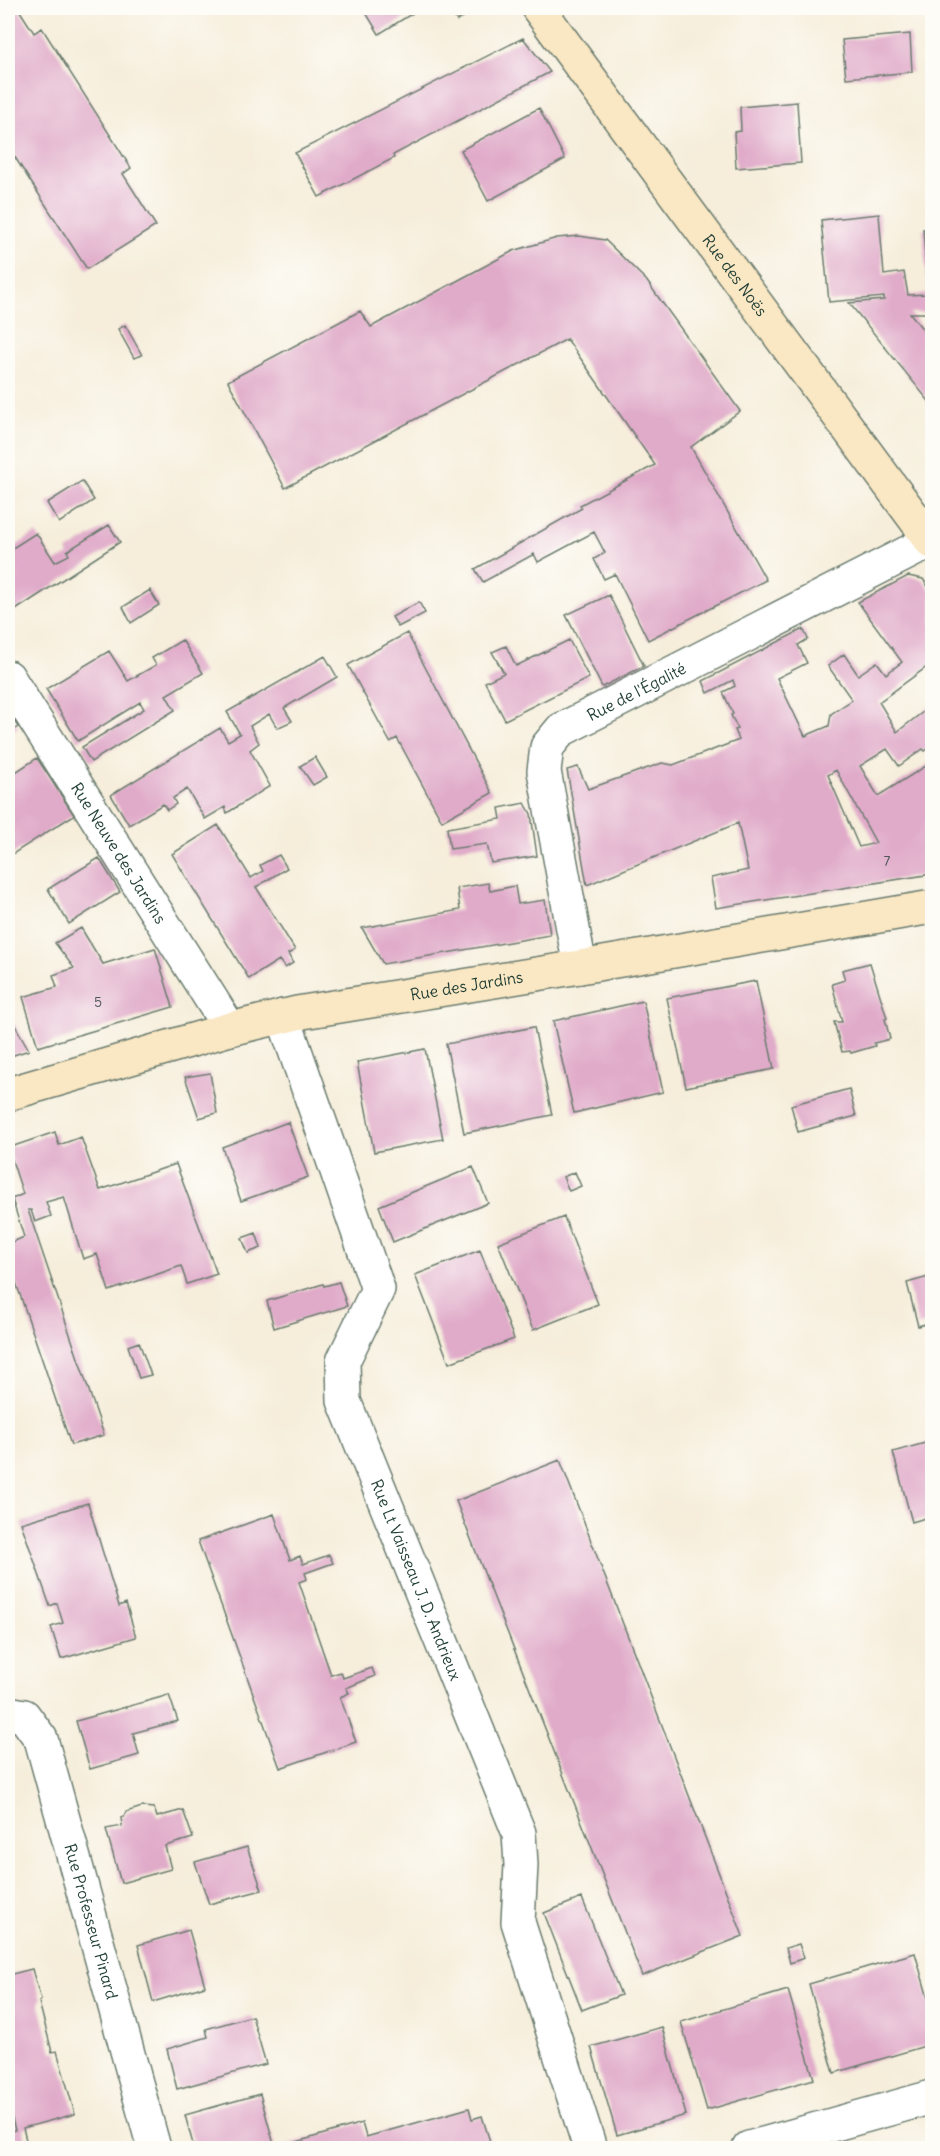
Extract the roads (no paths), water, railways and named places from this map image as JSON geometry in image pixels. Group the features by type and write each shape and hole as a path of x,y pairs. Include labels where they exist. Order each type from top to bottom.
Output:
{"street":[{"name":"Rue des Noës","path":"538,8 933,542"},
{"name":"Rue de l'Égalité","path":"580,968 544,771 547,747 561,730 913,550 933,542"},
{"name":"Rue Neuve des Jardins","path":"8,677 230,1029"},
{"name":"Rue des Jardins","path":"8,1094 230,1029 283,1016 933,907"},
{"name":"Rue Lt Vaisseau J. D. Andrieux","path":"283,1016 378,1288 343,1361 344,1401 519,1833 521,1865 518,1922 590,2148"},
{"name":"Rue Professeur Pinard","path":"8,1713 24,1716 41,1738 154,2148"},
{"path":"749,2148 933,2097"}]}
